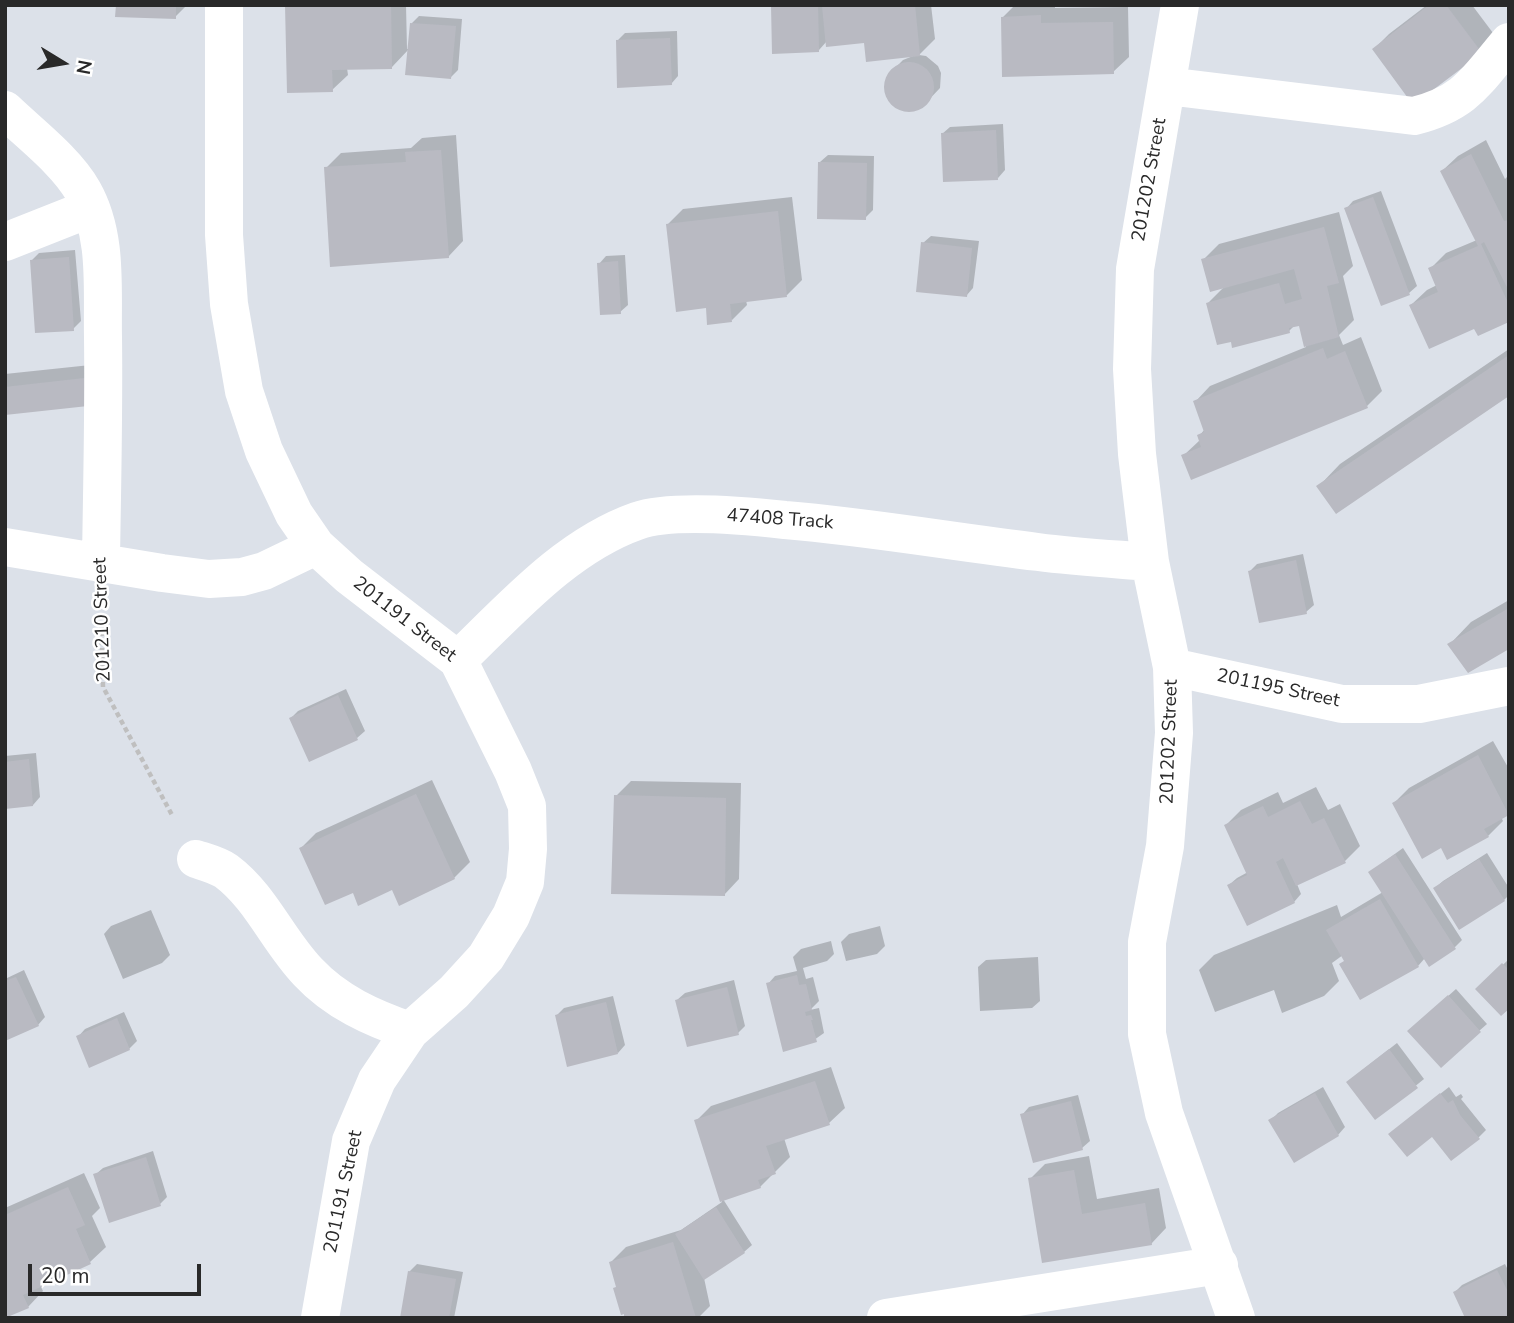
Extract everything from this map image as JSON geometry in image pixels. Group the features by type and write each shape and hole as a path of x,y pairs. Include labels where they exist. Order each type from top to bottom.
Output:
{"street":[{"name":"201191 Street","path":"224,5 224,235 229,304 244,391 264,451 294,514 316,546 349,576 458,660 513,771 527,806 528,849 525,883 511,916 486,957 454,992 410,1031 377,1080 351,1141 320,1318"},
{"name":"201202 Street","path":"1180,5 1135,269 1132,369 1137,454 1150,562 1172,667 1174,733 1165,846 1147,942 1147,1034 1164,1113 1236,1318"},
{"path":"1167,86 1414,116 1439,110 1465,94 1509,42"},
{"name":"201210 Street","path":"5,110 72,175 83,191 98,230 102,264 104,402 101,561"},
{"path":"5,242 91,208"},
{"name":"47408 Track","path":"458,660 555,570 592,542 639,520 680,515 747,516 862,527 1040,552 1150,562"},
{"path":"5,547 209,579 242,577 264,571 316,546"},
{"name":"201195 Street","path":"1172,667 1342,704 1419,704 1509,686"},
{"path":"196,859 224,870 246,890 306,971 325,988 344,1002 381,1021 410,1031"},
{"path":"886,1318 1219,1265"}],"path":[{"name":"201210 Street","path":"101,561 103,687 196,859"}],"building":[{"path":"116,5 176,5 176,19 115,17"},
{"path":"285,5 391,5 392,69 332,70 333,92 287,93"},
{"path":"771,5 818,5 819,52 772,54"},
{"path":"822,5 915,5 920,56 866,62 864,43 826,47"},
{"path":"1429,5 1446,5 1482,53 1413,105 1372,49"},
{"path":"1041,15 1041,23 1113,22 1114,74 1002,77 1001,17"},
{"path":"410,23 456,26 451,79 405,75"},
{"path":"670,38 672,85 617,88 616,40"},
{"path":"909,62 927,69 934,87 927,105 909,112 891,105 884,87 891,69"},
{"path":"996,130 998,180 943,182 941,133"},
{"path":"441,150 449,258 330,267 324,167 406,162 405,152"},
{"path":"1471,154 1504,221 1509,220 1509,291 1484,242 1481,244 1509,305 1509,322 1478,336 1474,329 1429,349 1409,305 1438,292 1428,268 1478,246 1440,171"},
{"path":"818,162 867,163 866,220 817,219"},
{"path":"1373,197 1410,295 1381,306 1344,208"},
{"path":"778,211 787,297 730,304 732,322 707,325 706,308 676,312 666,224"},
{"path":"1324,227 1339,283 1327,286 1339,337 1304,347 1299,326 1289,328 1290,333 1232,348 1231,342 1217,345 1206,303 1279,283 1285,304 1302,299 1294,269 1210,292 1201,259"},
{"path":"921,242 972,248 967,297 916,292"},
{"path":"69,257 74,331 35,333 30,260"},
{"path":"618,261 621,314 600,315 597,263"},
{"path":"1323,348 1327,359 1345,351 1368,408 1191,480 1181,455 1201,447 1197,435 1204,432 1193,401"},
{"path":"1509,355 1509,396 1336,514 1316,486"},
{"path":"85,378 88,406 5,415 5,387"},
{"path":"1296,560 1307,614 1259,623 1248,571"},
{"path":"1509,608 1509,649 1468,673 1447,644"},
{"path":"338,695 358,740 309,762 289,718"},
{"path":"1478,755 1509,815 1484,829 1489,837 1447,860 1441,848 1422,859 1392,803"},
{"path":"29,759 33,806 5,809 5,762"},
{"path":"416,794 455,879 399,906 392,890 358,906 353,893 325,905 299,848"},
{"path":"614,795 726,798 725,896 611,894"},
{"path":"1300,801 1312,824 1324,818 1346,863 1296,886 1283,858 1276,862 1295,903 1247,926 1227,885 1247,875 1224,825 1263,806 1268,817"},
{"path":"1395,854 1456,949 1429,967 1368,872"},
{"path":"1479,859 1505,901 1459,930 1433,888"},
{"path":"1380,899 1419,967 1360,1000 1339,964 1344,961 1326,930"},
{"path":"1502,963 1509,970 1509,1009 1501,1016 1475,989"},
{"path":"797,975 799,985 806,984 812,1010 805,1012 806,1016 811,1015 813,1020 817,1042 783,1052 766,983"},
{"path":"16,977 39,1026 5,1041 5,981"},
{"path":"727,987 739,1035 687,1047 675,1000"},
{"path":"1448,995 1481,1032 1441,1068 1407,1031"},
{"path":"606,1002 618,1054 567,1067 555,1015"},
{"path":"117,1018 130,1050 89,1068 76,1036"},
{"path":"1389,1049 1418,1088 1375,1120 1346,1082"},
{"path":"815,1081 830,1125 766,1146 776,1174 758,1180 761,1188 720,1202 694,1120"},
{"path":"1315,1093 1339,1136 1294,1163 1268,1120"},
{"path":"1440,1093 1448,1103 1453,1100 1460,1115 1480,1139 1451,1161 1432,1137 1407,1157 1388,1134"},
{"path":"1071,1101 1083,1150 1033,1163 1020,1114"},
{"path":"146,1157 161,1206 109,1223 93,1174"},
{"path":"1074,1170 1082,1214 1145,1203 1152,1245 1042,1263 1028,1178"},
{"path":"68,1187 85,1225 76,1229 91,1264 23,1295 29,1308 5,1318 5,1215"},
{"path":"716,1207 745,1253 704,1280 675,1234"},
{"path":"673,1242 696,1318 624,1318 613,1288 616,1287 609,1262"},
{"path":"1497,1270 1509,1294 1509,1318 1465,1318 1453,1292"},
{"path":"408,1271 456,1279 449,1318 400,1318"}]}
